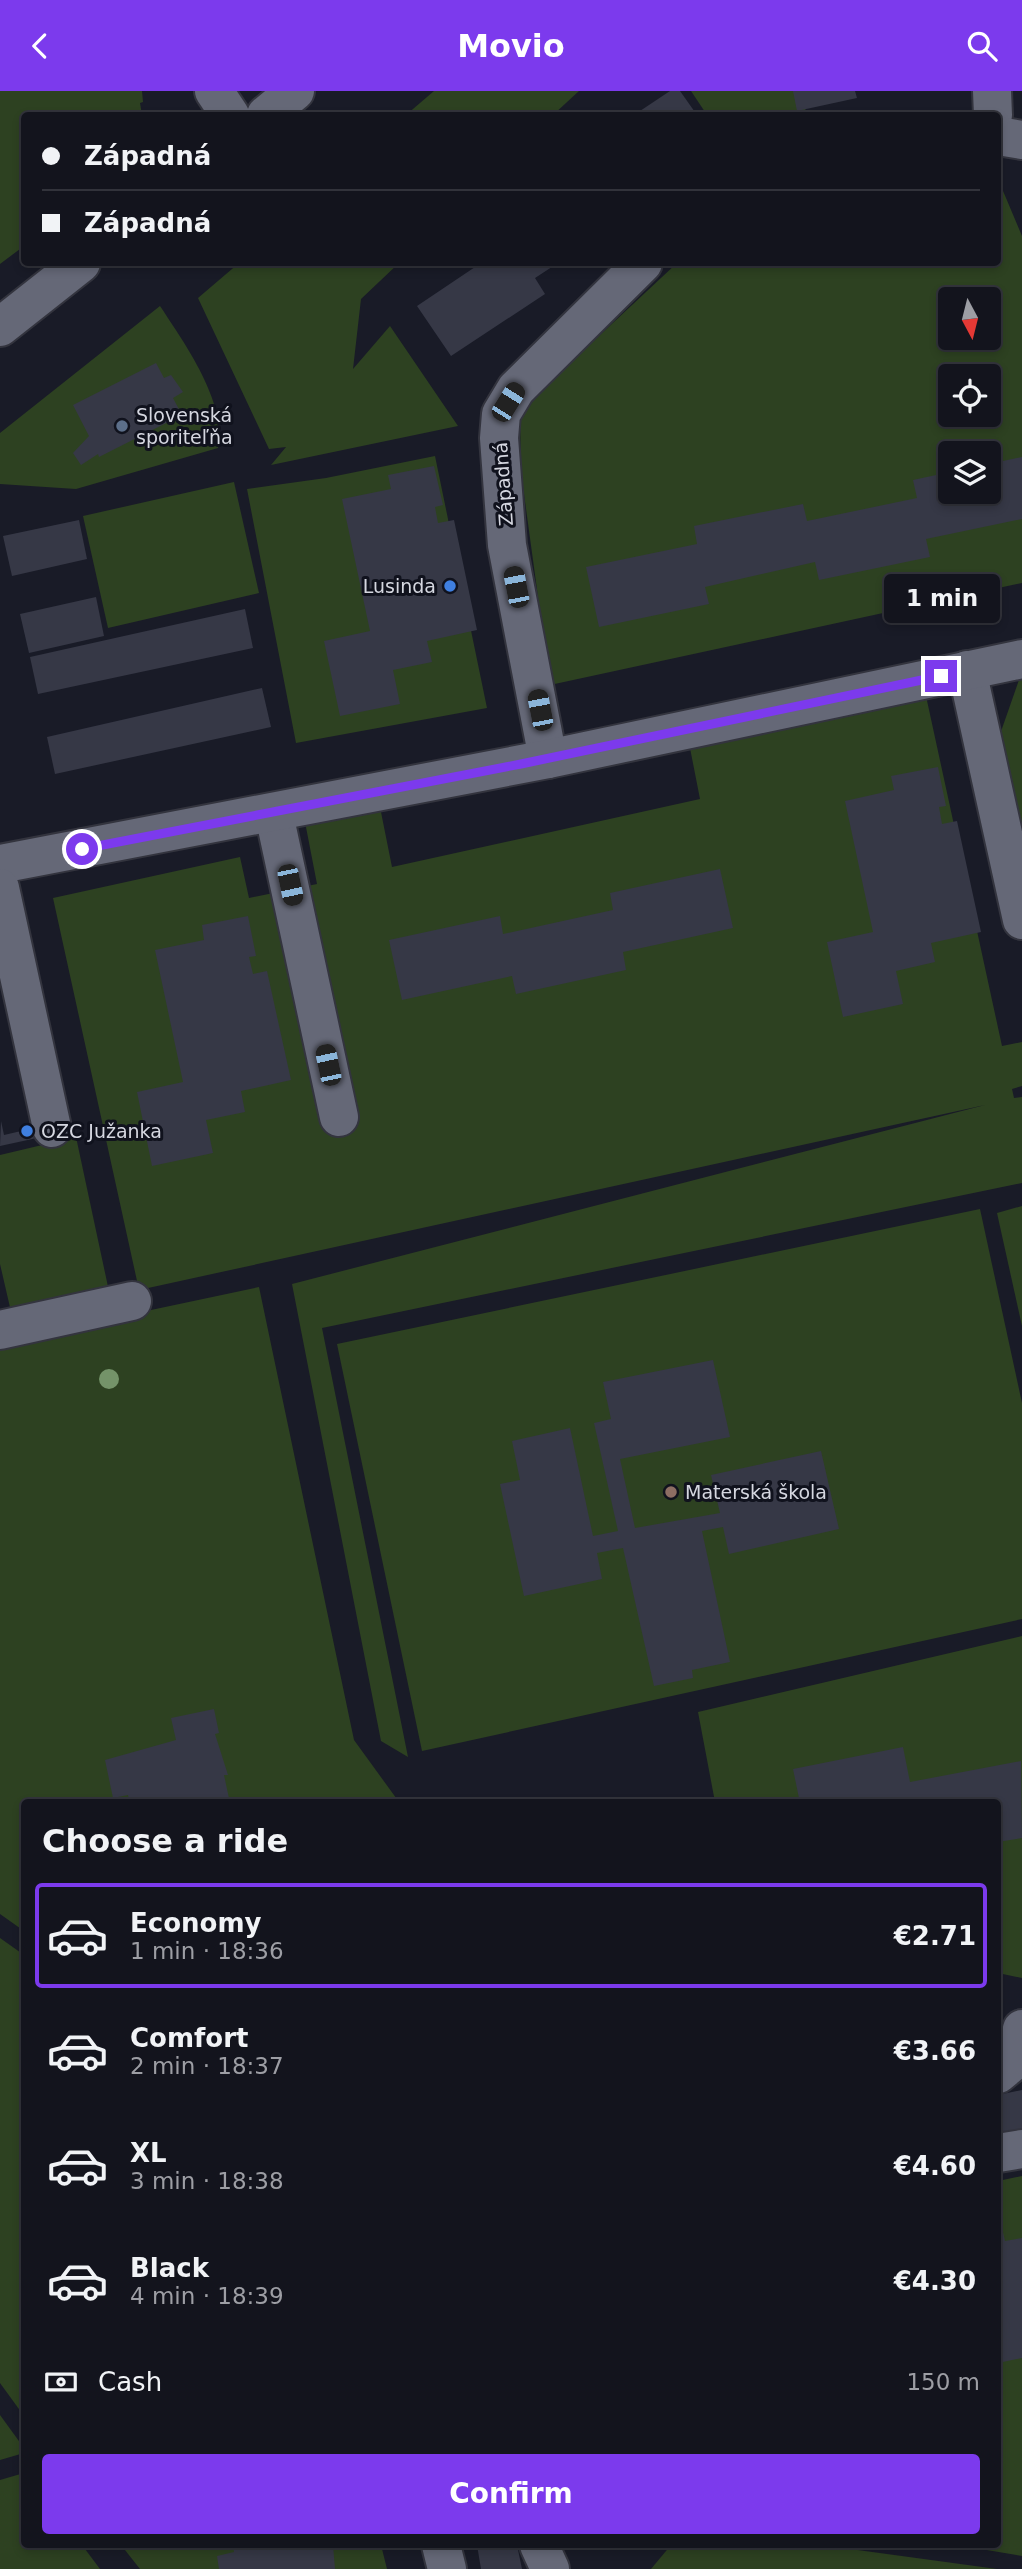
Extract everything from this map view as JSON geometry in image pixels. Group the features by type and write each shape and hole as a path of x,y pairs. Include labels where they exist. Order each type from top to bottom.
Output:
{"street":[{"path":"214,91 228,112"},
{"path":"270,112 295,91"},
{"path":"992,91 993,112"},
{"path":"1001,136 1022,140"},
{"path":"0,327 77,266"},
{"name":"Západná","path":"548,759 508,545 499,438 501,414 516,389 640,266"},
{"path":"0,865 548,759 1022,659"},
{"path":"967,670 1022,920"},
{"path":"274,814 339,1117"},
{"path":"0,888 52,1128"},
{"path":"0,1330 132,1301"},
{"path":"1001,2010 1022,2016"},
{"path":"1001,2072 1015,2060 1022,2029"},
{"path":"1001,2152 1022,2149"},
{"path":"442,2548 447,2569"},
{"path":"540,2548 550,2569"}],"green space":[{"path":"0,91 142,91 142,112 21,112 21,248 0,264"},
{"path":"434,91 579,91 556,112 410,112"},
{"path":"691,91 800,91 806,112 705,112"},
{"path":"1001,186 1022,236 1022,583 550,685 521,472 520,419 541,390 674,266 1001,266"},
{"path":"235,266 396,266 361,299 353,369 390,326 458,426 271,465 286,447 269,449 198,298"},
{"path":"160,306 192,356 210,393 219,430 218,448 76,489 0,484 0,433"},
{"path":"435,456 487,708 296,743 247,489 326,478"},
{"path":"234,482 259,593 108,628 83,516"},
{"path":"1022,677 1022,848 998,740"},
{"path":"926,696 1002,1046 1022,1042 1022,1086 1012,1089 1014,1098 1022,1097 1022,1183 322,1328 408,1757 381,1741 292,1284 985,1105 139,1290 53,898 240,857 249,898 317,884 305,822 380,807 392,867 700,799 690,748"},
{"path":"76,1137 110,1296 12,1316 0,1264 0,1155"},
{"path":"1022,1206 1022,1326 997,1213"},
{"path":"980,1209 1022,1403 1022,1619 422,1751 337,1344"},
{"path":"259,1287 354,1740 397,1799 21,1799 21,1929 0,1914 0,1342"},
{"path":"1022,1636 1022,1978 1001,1974 1001,1799 714,1799 698,1712"},
{"path":"0,1938 21,1953 21,2412 0,2383"},
{"path":"1022,2176 1022,2556 975,2548 1001,2548 1001,2180"},
{"path":"0,2415 21,2444 21,2454 0,2460"},
{"path":"21,2474 21,2548 84,2548 100,2569 0,2569 0,2480"},
{"path":"123,2548 382,2548 387,2569 140,2569"},
{"path":"668,2548 843,2548 997,2569 651,2569"}],"building":[{"path":"670,91 680,91 695,112 638,112"},
{"path":"793,91 855,91 857,98 797,111"},
{"path":"477,266 553,266 535,278 545,294 451,356 417,306"},
{"name":"Slovenská sporiteľňa","path":"156,363 164,378 171,375 183,392 173,398 182,415 99,457 98,454 81,465 73,453 89,436 73,405"},
{"path":"1022,457 1022,519 926,539 930,557 819,580 815,562 705,587 709,604 599,627 586,567 697,544 694,526 803,504 807,521 917,498 913,480 938,475 938,504 1001,504 1001,461"},
{"path":"434,466 443,505 435,507 438,523 454,520 477,630 427,641 432,662 393,670 400,704 340,716 324,641 370,631 342,499 391,489 388,475"},
{"path":"79,520 87,559 12,576 3,536"},
{"path":"96,597 104,636 29,653 20,614"},
{"path":"245,609 253,648 38,694 30,657"},
{"path":"262,688 271,727 55,774 47,737"},
{"path":"938,767 946,806 939,807 942,824 957,821 981,932 931,943 935,962 896,971 903,1004 843,1017 827,942 873,932 845,801 894,790 891,776"},
{"path":"720,869 733,928 623,952 626,970 516,994 512,976 402,1000 389,940 500,916 503,934 613,910 610,893"},
{"path":"248,916 256,956 249,957 253,974 267,971 291,1080 241,1091 245,1112 206,1120 213,1153 152,1166 137,1092 183,1082 155,950 204,940 202,925"},
{"name":"OZC Južanka","path":"1,1121 4,1135 34,1128 37,1138 0,1146"},
{"path":"713,1360 730,1437 620,1459 635,1528 720,1513 711,1475 821,1451 839,1529 729,1554 723,1527 702,1531 730,1662 692,1670 693,1678 654,1686 623,1548 597,1553 602,1579 524,1596 500,1484 520,1480 512,1441 570,1428 593,1536 618,1531 594,1423 611,1419 603,1382"},
{"path":"214,1709 219,1733 215,1734 228,1775 224,1775 229,1799 129,1799 128,1795 113,1798 105,1760 176,1740 171,1718"},
{"path":"903,1747 910,1782 1021,1761 1022,1838 1001,1842 1001,1799 799,1799 793,1769"},
{"path":"1022,2090 1022,2132 1001,2136 1001,2094"},
{"path":"1001,2223 1005,2241 1022,2238 1022,2358 1001,2362"},
{"path":"233,2548 333,2548 335,2569 219,2569 217,2556 234,2552"},
{"path":"478,2548 518,2548 522,2569 481,2569"}],"place":[{"name":"Slovenská sporiteľňa","path":"122,426"},
{"name":"Lusinda","path":"450,586"},
{"name":"OZC Južanka","path":"27,1131"},
{"name":"Materská škola","path":"671,1492"}],"route":[{"path":"82,849 274,814 941,676"}]}
